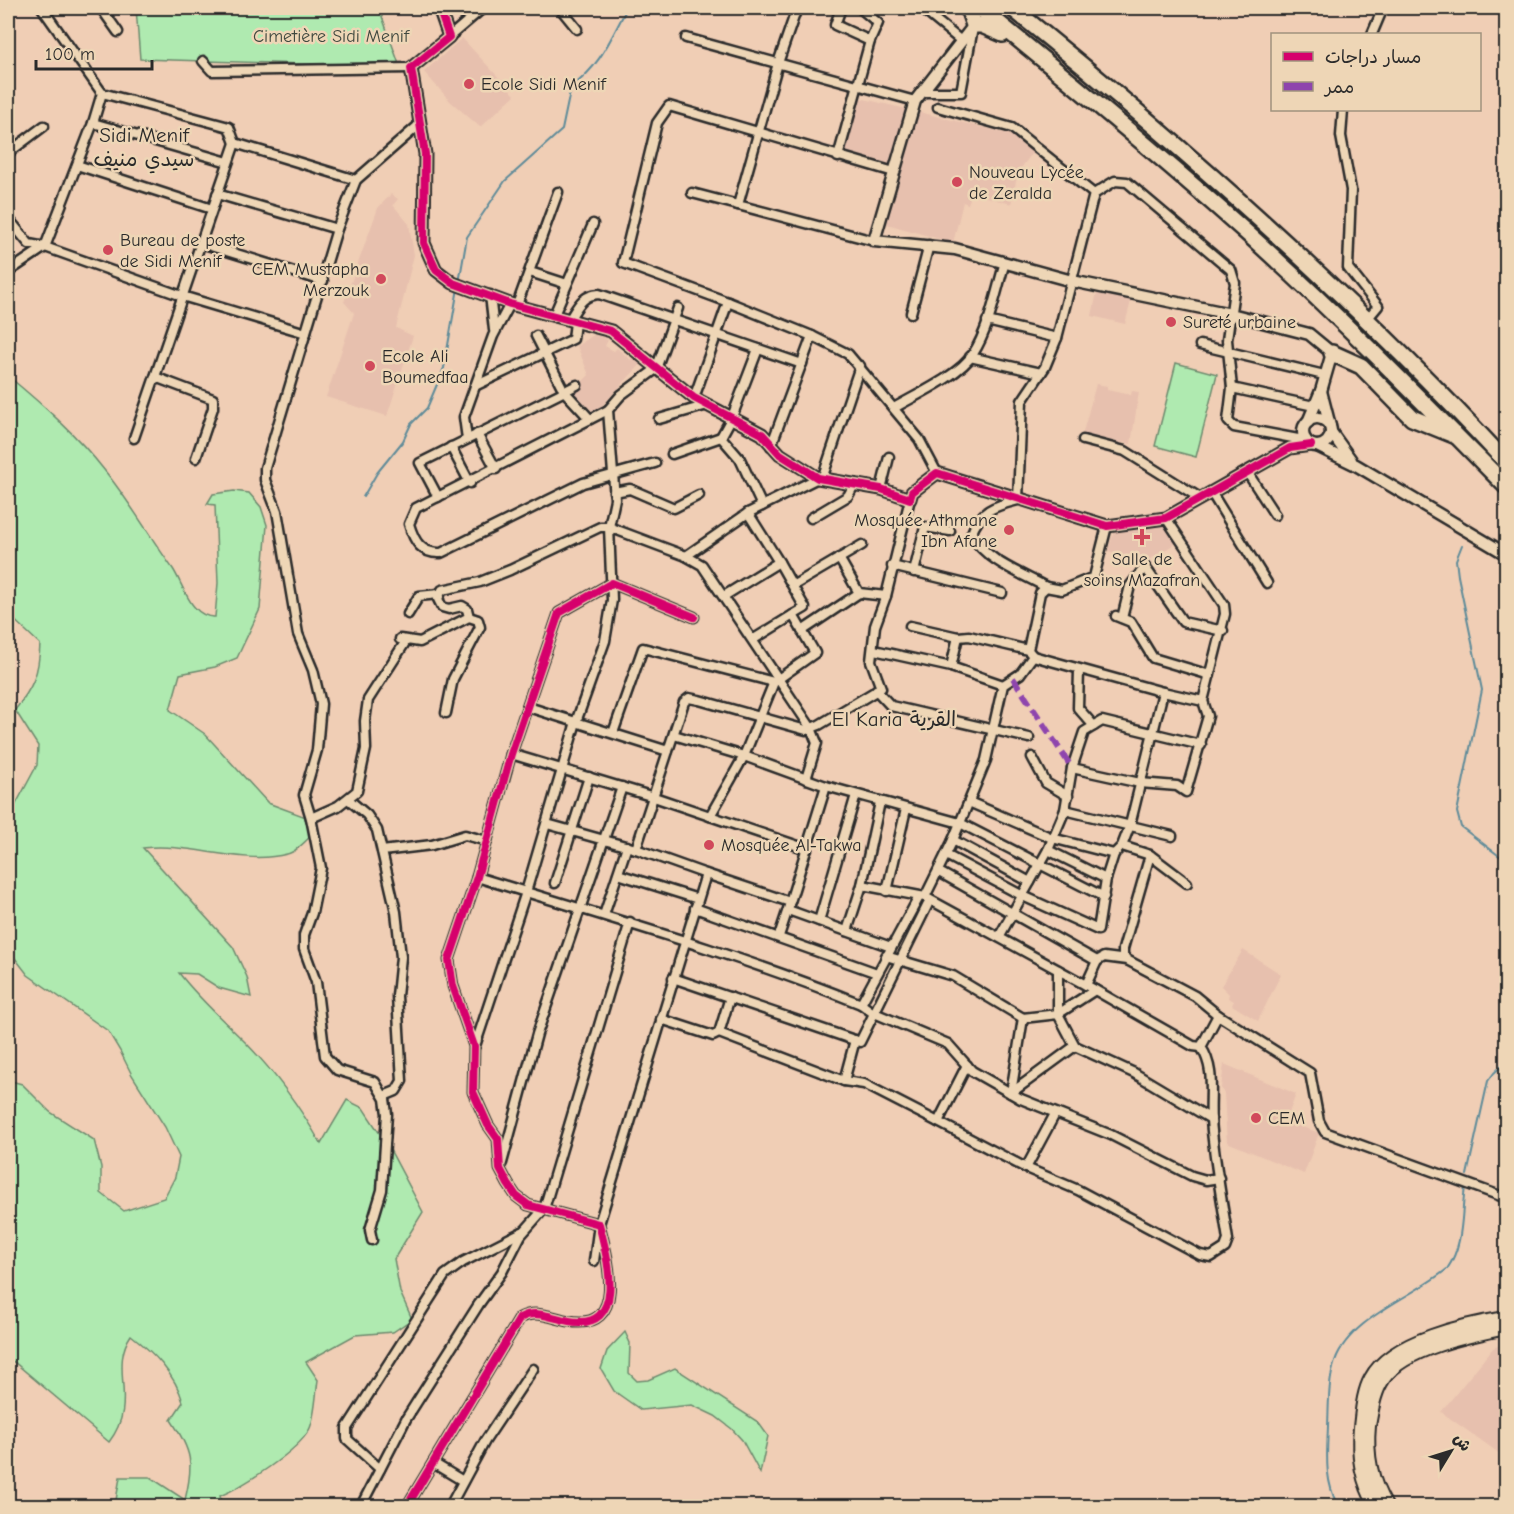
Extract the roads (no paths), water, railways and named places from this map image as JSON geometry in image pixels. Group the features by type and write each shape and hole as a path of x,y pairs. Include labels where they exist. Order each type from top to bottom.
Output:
{"highway":[{"path":"968,8 974,25 989,27 1030,48"},
{"path":"980,8 1247,233 1364,341 1506,486"},
{"path":"1012,8 1262,220 1368,318 1506,462"},
{"path":"1332,353 1361,366 1412,418 1457,436"}],"main road":[{"path":"1376,1506 1362,1476 1359,1451 1364,1397 1374,1372 1394,1354 1420,1342 1472,1325 1506,1318"},
{"path":"1386,1506 1372,1479 1368,1452 1372,1410 1384,1378 1394,1367 1413,1356 1461,1339 1506,1328"}],"street":[{"path":"42,8 102,93 229,127 235,143 134,438"},
{"path":"101,8 118,32"},
{"path":"439,8 449,37"},
{"path":"203,61 212,71 411,68 483,8"},
{"path":"560,8 577,29"},
{"path":"738,205 778,63 797,8"},
{"path":"841,8 836,25 870,41"},
{"path":"921,8 960,40"},
{"path":"1372,33 1383,8"},
{"path":"838,157 870,41 878,23 863,9"},
{"path":"686,38 858,85 918,97 961,92 974,25"},
{"path":"874,241 918,97 960,40 974,25"},
{"path":"411,68 425,154 424,243 436,270 453,283 514,304 611,331 704,406 732,417 762,434 771,446 820,478 881,489 910,499"},
{"path":"8,272 45,247 93,123 102,93"},
{"path":"894,172 759,135 669,106 657,123 623,263 728,302 812,336 848,354 861,366 919,440 937,473 1107,526 1166,518 1290,448 1325,444 1331,429 1321,391"},
{"path":"938,107 1012,128 1094,194"},
{"path":"1343,111 1341,136 1351,190 1348,268 1378,306 1368,318"},
{"path":"93,123 228,162"},
{"path":"372,1240 370,1230 382,1190 387,1114 384,1096 375,1082 338,1070 325,1056 323,1050 323,1026 316,982 304,949 304,935 312,914 321,868 304,795 317,750 321,704 313,670 298,634 277,511 265,480 265,468 337,229 356,180 420,124"},
{"path":"8,153 44,126"},
{"path":"235,143 356,180"},
{"path":"77,165 212,209"},
{"path":"1018,500 1022,401 1041,373 1058,338 1094,194 1115,181 1127,182 1231,270 1235,283 1228,351 1232,388 1227,417 1231,426 1303,431 1314,445 1356,465 1506,554"},
{"path":"493,336 514,304 530,272 558,192"},
{"path":"692,193 874,241 929,245 1005,262 1072,281 1231,314 1309,334 1332,353 1321,391 1303,431"},
{"path":"218,194 337,229"},
{"path":"8,218 29,244 45,247 182,296 306,333"},
{"path":"554,315 593,224"},
{"path":"201,243 323,281"},
{"path":"910,313 929,245"},
{"path":"894,408 962,366 970,357 987,321 1005,262"},
{"path":"530,272 567,284"},
{"path":"475,386 573,339 572,321 582,299 588,295 599,294 802,364"},
{"path":"467,439 464,417 493,336 495,321 490,295"},
{"path":"694,398 728,302"},
{"path":"655,463 583,483 441,553 433,554 419,547 409,524 416,508 470,483 608,410 621,395 656,369 678,308"},
{"path":"987,321 1058,338"},
{"path":"536,336 564,391 590,419"},
{"path":"771,446 812,336"},
{"path":"1200,345 1324,375"},
{"path":"672,454 720,437 732,417 758,349"},
{"path":"970,357 1041,373"},
{"path":"686,556 748,513 820,478 861,366"},
{"path":"155,376 213,399 213,408 196,458"},
{"path":"438,497 420,463 577,385"},
{"path":"1232,388 1314,406"},
{"path":"659,419 704,406"},
{"path":"599,1224 528,1205 516,1197 500,1169 498,1139 488,1125 473,1092 474,1046 526,892 576,722 605,641 612,600 609,527 614,492 608,410"},
{"path":"1290,448 1317,418 1331,429 1356,465"},
{"path":"477,434 496,469"},
{"path":"720,437 740,459 762,506"},
{"path":"1083,440 1125,451 1200,498"},
{"path":"451,447 470,483"},
{"path":"881,489 889,457"},
{"path":"1247,472 1275,515"},
{"path":"604,915 618,874 654,797 684,702 689,698 762,715 806,730 881,688 871,661 875,626 886,596 912,492 937,473"},
{"path":"811,518 848,496 854,485"},
{"path":"614,492 630,489 674,508 699,495"},
{"path":"1211,492 1267,584"},
{"path":"1018,500 985,510 971,535 981,550 993,559 1046,587 1062,590 1094,577 1107,526"},
{"path":"748,513 794,585 805,608 754,639"},
{"path":"1072,768 1140,783 1177,786 1186,792 1208,716 1203,701 1223,631 1224,605 1166,518"},
{"path":"408,614 419,596 439,594 446,589 480,582 600,527 609,527 686,556 702,565 754,639 776,680 811,728 816,743 806,779"},
{"path":"914,572 925,527 950,531"},
{"path":"794,585 862,545"},
{"path":"839,558 859,593"},
{"path":"724,596 779,562"},
{"path":"892,566 1002,593"},
{"path":"1210,675 1153,658 1131,622 1119,617 1130,586 1145,567 1183,622 1223,631"},
{"path":"612,583 694,616"},
{"path":"474,1046 453,986 449,960 477,877 512,754 559,613 612,583"},
{"path":"673,978 860,1042 939,872 986,760 1003,685 1026,667 1040,593 1046,587"},
{"path":"802,631 859,593 886,596"},
{"path":"439,594 442,607 449,609 462,606 468,609 469,617"},
{"path":"710,816 744,756 776,680 815,653 793,615"},
{"path":"311,818 348,799 358,786 366,749 365,721 370,696 390,670 403,640 427,640 469,617 478,620 480,627 465,660 453,679 446,713"},
{"path":"910,626 958,637 969,636 1079,669 1203,701"},
{"path":"951,667 958,637"},
{"path":"613,733 643,648 776,680"},
{"path":"874,650 951,667 1003,685"},
{"path":"999,937 1048,850 1065,810 1072,768 1084,732 1084,718 1077,702 1079,669"},
{"path":"876,690 891,706 1029,738"},
{"path":"946,855 1023,896 1098,930 1106,879 1114,854 1122,846 1130,825 1163,692"},
{"path":"528,707 668,751"},
{"path":"1084,718 1094,726"},
{"path":"1084,732 1102,721 1201,745"},
{"path":"674,735 744,756 826,786 960,824 1104,897"},
{"path":"512,754 564,768 807,849"},
{"path":"1032,757 1046,783 1068,796"},
{"path":"555,883 589,777"},
{"path":"779,936 826,786"},
{"path":"500,1169 537,1034 606,841 622,787"},
{"path":"819,921 856,795"},
{"path":"348,799 375,825 396,912 401,957 397,996 402,1080 396,1091 384,1096"},
{"path":"847,931 862,885 880,802"},
{"path":"969,802 1052,838 1114,854"},
{"path":"887,891 906,809"},
{"path":"1065,810 1172,836"},
{"path":"547,824 632,848 706,874 789,906 819,921 891,947"},
{"path":"382,851 432,845 465,835 487,841"},
{"path":"953,840 1030,882"},
{"path":"1122,846 1150,855 1187,884"},
{"path":"1048,850 1106,879"},
{"path":"1150,855 1123,949 1123,956 1127,960 1195,996 1218,1015 1310,1073 1319,1121 1325,1132 1506,1198"},
{"path":"939,872 1097,961"},
{"path":"618,874 877,973"},
{"path":"594,1261 599,1224 684,939 706,874"},
{"path":"477,877 630,922 780,971 861,1004 873,1012 948,1044 967,1065 1011,1093 1055,1114 1111,1135 1192,1176 1206,1180 1219,1178"},
{"path":"719,1033 844,1081 864,1084 1026,1168 1078,1190 1200,1255 1210,1257 1225,1248 1228,1240 1211,1119 1210,1070 1208,1057 1201,1047 1193,1046 925,898 862,885"},
{"path":"861,1004 891,947 925,898"},
{"path":"361,1506 406,1419 502,1272 524,1231 544,1209 630,922"},
{"path":"886,956 953,976 1023,1018 1058,1014 1095,990"},
{"path":"1086,985 1097,961 1104,957 1127,960"},
{"path":"1058,970 1058,1014 1075,1046 1134,1073 1211,1119"},
{"path":"661,1019 713,1036 719,1033 730,997"},
{"path":"1201,1047 1218,1015"},
{"path":"1011,1093 1023,1018"},
{"path":"844,1081 855,1040"},
{"path":"1011,1093 1075,1046"},
{"path":"938,1122 967,1065"},
{"path":"1026,1168 1055,1114"},
{"path":"407,1506 520,1318 531,1313 573,1322 594,1319 606,1309 611,1283 599,1224"},
{"path":"380,1470 347,1439 347,1428 444,1275 463,1262 524,1231"},
{"path":"450,1506 485,1441 533,1368"},
{"path":"433,1463 463,1481"}],"waterway":[{"path":"459,283 467,237 505,181 562,130 571,87 597,61 627,8"},
{"path":"363,497 377,473 403,441 411,424 427,408 444,368 458,288"},
{"path":"1462,545 1456,560 1458,576 1482,690 1457,812 1461,827 1506,861"},
{"path":"1467,1175 1488,1081 1506,1062"},
{"path":"1338,1506 1330,1486 1327,1457 1329,1393 1335,1361 1354,1332 1368,1320 1447,1269 1459,1240 1465,1187"}],"place":[{"name":"Ecole Sidi Menif","path":"469,84"},
{"name":"Nouveau Lycée de Zeralda","path":"957,182"},
{"name":"Bureau de poste de Sidi Menif","path":"108,250"},
{"name":"CEM Mustapha Merzouk","path":"381,279"},
{"name":"Sureté urbaine","path":"1171,322"},
{"name":"Ecole Ali Boumedfaa","path":"370,366"},
{"name":"Mosquée Athmane Ibn Afane","path":"1009,530"},
{"name":"Salle de soins Mazafran","path":"1142,537"},
{"name":"Mosquée Al-Takwa","path":"709,845"},
{"name":"CEM","path":"1256,1118"}],"district":[{"name":"Sidi Menif سيدي منيف","path":"144,147"},
{"name":"El Karia القرية","path":"894,719"}],"park label":[{"name":"Cimetière Sidi Menif","path":"331,36"}]}
